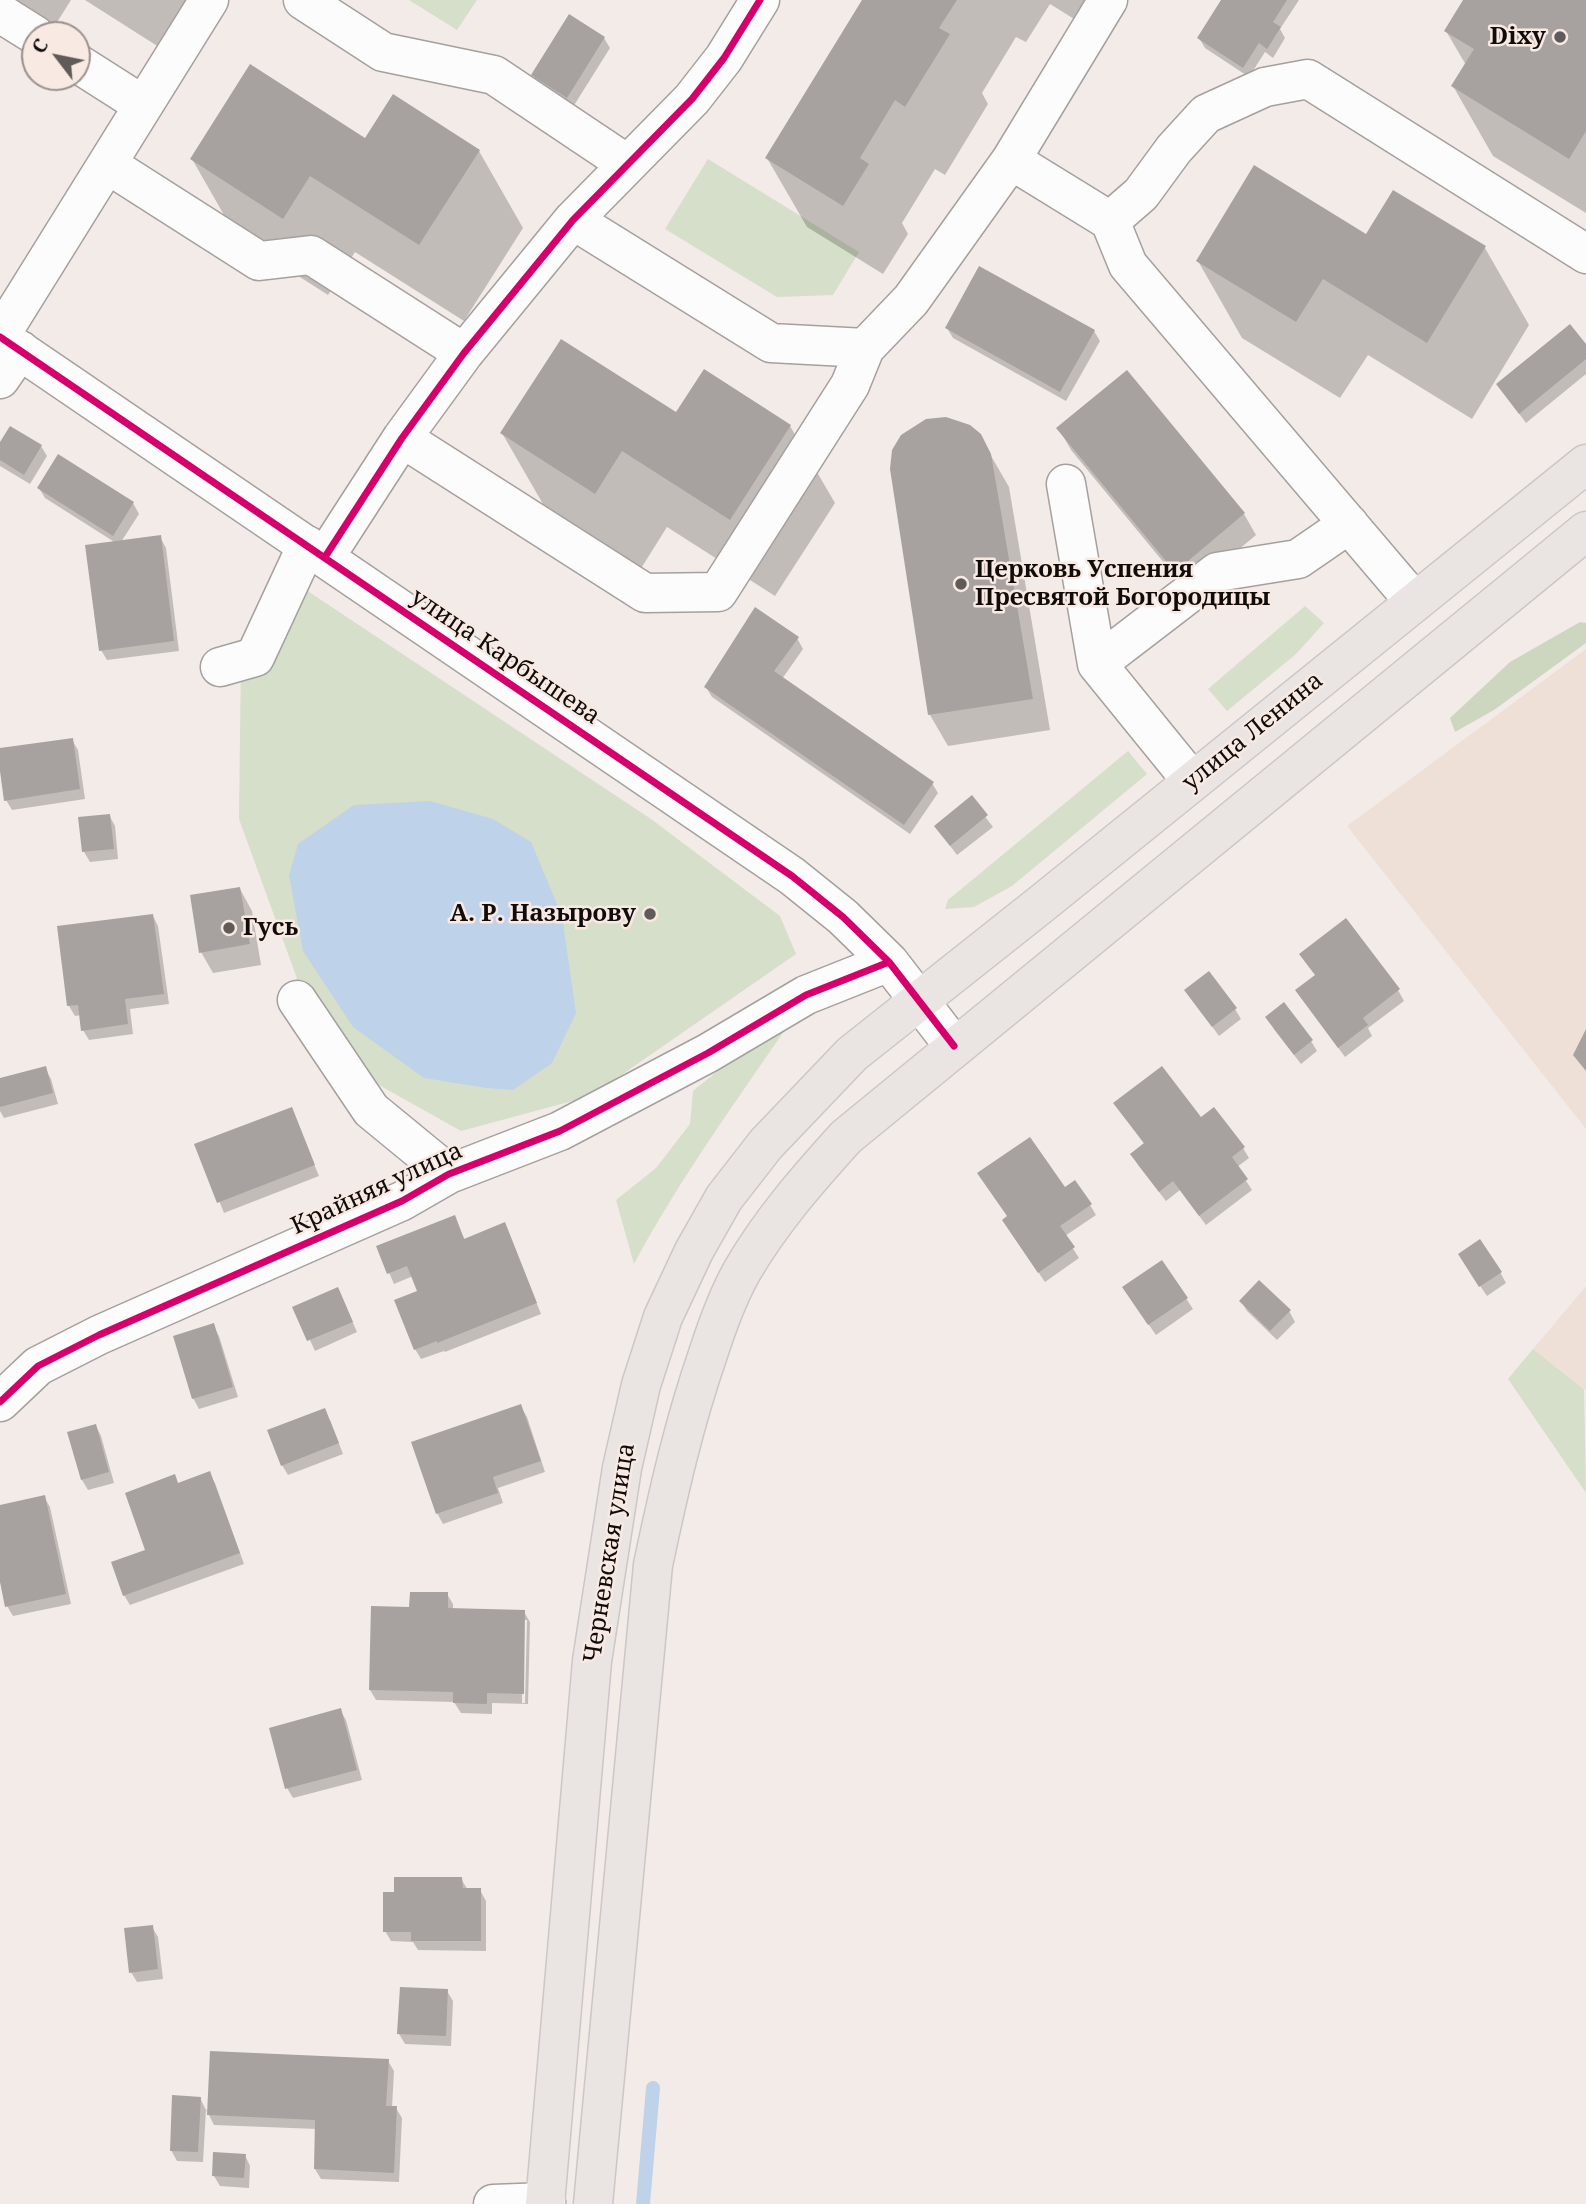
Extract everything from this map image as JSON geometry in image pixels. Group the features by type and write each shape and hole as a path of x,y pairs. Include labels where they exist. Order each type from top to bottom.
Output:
{"main road":[{"name":"улица Ленина","path":"919,1001 1586,464"},
{"path":"954,1046 1586,531"},
{"name":"Черневская улица","path":"545,2203 592,1661 622,1468 641,1385 663,1317 694,1251 724,1198 766,1144 852,1054 919,1001"},
{"name":"Черневская улица","path":"593,2204 653,1565 672,1476 695,1392 716,1331 741,1273 774,1221 846,1137 954,1046"}],"street":[{"path":"5,351 107,164 209,0"},
{"path":"303,0 383,52 494,75 627,163"},
{"path":"220,667 255,657 316,551 464,353 573,220 692,99 724,58 760,0"},
{"path":"402,438 645,593 718,592 850,384 865,348 911,300 1011,160 1108,0"},
{"path":"0,13 21,26"},
{"path":"91,71 143,106"},
{"path":"1110,221 1141,194 1174,149 1206,114 1265,87 1308,79 1586,254"},
{"path":"1011,160 1110,221 1128,265 1414,601"},
{"path":"107,164 259,261 311,255 464,353"},
{"path":"573,220 771,343 865,348"},
{"name":"улица Карбышева","path":"5,351 316,551 792,876 844,917 889,962 954,1046"},
{"path":"1066,484 1097,664 1192,781"},
{"path":"1097,664 1217,572 1298,559 1349,524"},
{"name":"Крайняя улица","path":"0,1402 38,1366 62,1353 402,1201 449,1174 560,1131 708,1052 806,995 889,962"},
{"path":"297,1000 371,1110 449,1174"},
{"path":"493,2204 545,2203"}],"shaded area":[{"path":"1586,649 1586,1129 1347,826"},
{"path":"1586,1286 1586,1390 1533,1349"}],"green space":[{"path":"409,0 477,0 457,30"},
{"path":"708,159 859,252 833,295 777,297 665,229"},
{"path":"282,574 651,819 780,916 796,954 591,1096 461,1131 379,1085 303,995 239,819 241,656"},
{"path":"1305,606 1324,623 1296,654 1227,711 1208,689"},
{"path":"1580,622 1586,623 1586,643 1494,710 1455,732 1450,718 1510,662"},
{"path":"1128,751 1147,774 1012,886 974,907 945,909 948,900"},
{"path":"785,1016 789,1024 689,1172 634,1264 616,1200 656,1168 690,1124 693,1091"},
{"path":"1533,1349 1584,1389 1586,1493 1508,1379"}],"water":[{"path":"430,801 493,819 531,842 562,916 576,1013 552,1063 513,1090 424,1078 353,1027 303,951 289,875 298,844 354,805"}],"building":[{"path":"862,0 957,0 939,28 950,34 905,107 895,100 860,158 869,164 843,206 765,158"},
{"path":"1221,0 1287,0 1273,22 1281,27 1267,49 1259,43 1243,68 1197,38"},
{"path":"1463,0 1586,0 1586,131 1569,159 1451,86 1474,49 1444,31"},
{"path":"569,14 605,37 567,98 531,75"},
{"path":"250,64 365,138 393,94 480,150 419,245 310,176 283,219 190,159"},
{"path":"1254,165 1366,234 1393,190 1486,246 1427,343 1323,279 1296,322 1196,261"},
{"path":"979,266 1095,330 1060,392 945,328"},
{"path":"1570,324 1586,344 1586,359 1519,414 1496,384"},
{"path":"561,339 676,412 704,369 791,425 730,520 622,451 595,494 500,433"},
{"path":"1127,370 1245,513 1175,572 1056,428"},
{"name":"Церковь Успения Пресвятой Богородицы","path":"946,417 970,425 981,434 991,454 1033,699 928,715 890,469 892,450 901,435 926,419"},
{"path":"10,426 42,445 24,475 0,460 0,442"},
{"path":"58,454 134,502 113,536 37,488"},
{"path":"161,535 174,641 99,651 85,545"},
{"path":"755,607 799,637 774,671 934,782 904,825 704,687"},
{"path":"73,738 80,789 4,801 0,748"},
{"path":"972,795 988,815 950,846 934,826"},
{"path":"110,814 114,849 82,852 78,817"},
{"path":"240,887 250,944 199,953 190,895"},
{"path":"153,914 164,994 125,999 128,1024 81,1031 78,1005 67,1006 57,926"},
{"path":"1346,918 1400,989 1363,1018 1368,1025 1338,1048 1295,990 1315,975 1299,954"},
{"path":"1209,971 1237,1008 1212,1027 1184,990"},
{"path":"1284,1002 1313,1040 1294,1055 1265,1017"},
{"path":"1586,1029 1586,1071 1573,1055"},
{"path":"46,1066 53,1093 0,1107 0,1078"},
{"path":"1162,1066 1201,1117 1214,1107 1245,1147 1232,1157 1248,1179 1199,1216 1173,1181 1159,1192 1130,1154 1144,1143 1113,1103"},
{"path":"292,1107 315,1165 217,1203 194,1144"},
{"path":"1030,1137 1065,1187 1075,1180 1092,1204 1060,1226 1075,1247 1038,1273 1002,1220 1007,1216 977,1173"},
{"path":"455,1215 464,1239 505,1222 537,1303 414,1350 394,1300 417,1291 407,1266 387,1274 376,1246"},
{"path":"1480,1239 1502,1272 1479,1287 1458,1254"},
{"path":"1162,1260 1188,1298 1148,1325 1122,1287"},
{"path":"1259,1280 1291,1310 1270,1331 1239,1301"},
{"path":"338,1287 353,1322 307,1341 292,1307"},
{"path":"214,1323 233,1387 192,1399 173,1336"},
{"path":"521,1404 541,1461 493,1477 498,1493 436,1514 411,1442"},
{"path":"325,1408 339,1443 281,1466 267,1430"},
{"path":"96,1424 109,1472 81,1480 67,1432"},
{"path":"210,1471 240,1553 123,1596 111,1562 145,1550 125,1493 175,1474 178,1483"},
{"path":"45,1495 66,1594 5,1607 0,1582 0,1505"},
{"path":"410,1592 448,1592 448,1608 525,1610 524,1694 487,1693 487,1704 453,1703 453,1692 369,1690 371,1606 409,1607"},
{"path":"341,1708 357,1770 285,1789 269,1728"},
{"path":"394,1877 462,1877 463,1888 481,1888 481,1941 411,1941 411,1932 383,1932 383,1892 394,1892"},
{"path":"153,1925 158,1969 129,1973 124,1928"},
{"path":"400,1987 448,1989 446,2036 397,2034"},
{"path":"210,2051 389,2059 386,2106 397,2106 394,2173 314,2169 315,2120 207,2115"},
{"path":"172,2095 201,2097 198,2152 170,2151"},
{"path":"213,2152 246,2154 244,2178 212,2176"}],"waterway":[{"path":"643,2204 653,2088"}],"cycle path":[{"path":"325,557 402,438 464,353 573,220 692,99 724,58 760,0"},
{"path":"0,337 792,876 843,917 889,962 954,1046"},
{"path":"0,1402 38,1366 99,1335 402,1201 449,1174 560,1131 708,1053 806,995 889,962"}],"place":[{"name":"Dixy","path":"1560,37"},
{"name":"Церковь Успения Пресвятой Богородицы","path":"961,584"},
{"name":"А. Р. Назырову","path":"650,914"},
{"name":"Гусь","path":"229,928"}]}
